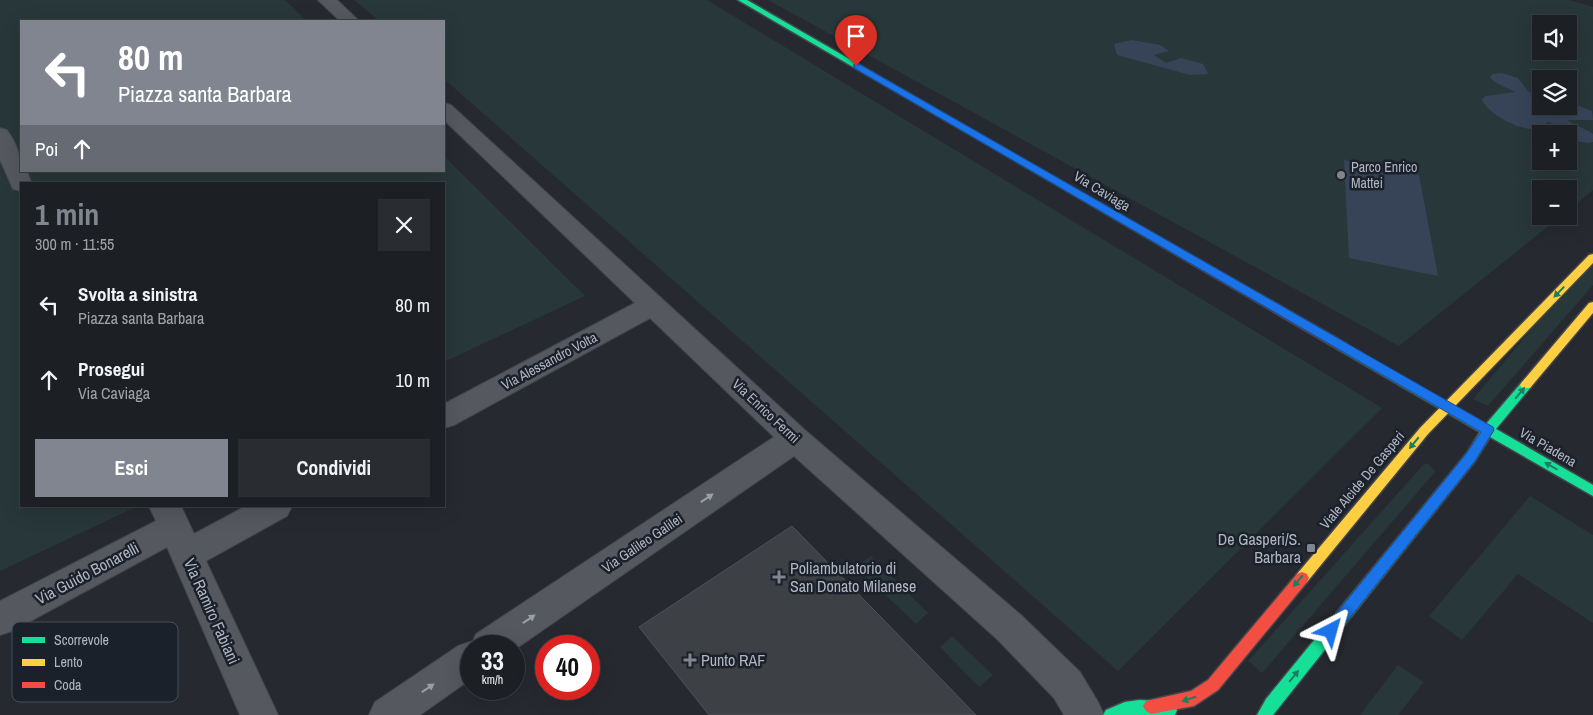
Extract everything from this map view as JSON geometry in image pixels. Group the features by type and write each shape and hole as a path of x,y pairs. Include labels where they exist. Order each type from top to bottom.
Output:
{"street":[{"path":"327,0 349,20"},
{"name":"Via Caviaga","path":"742,0 1488,430"},
{"name":"Via Enrico Fermi","path":"445,110 795,439 1023,640 1067,685 1085,715"},
{"path":"0,134 20,182"},
{"name":"Viale Alcide De Gasperi","path":"1111,715 1131,707 1151,706 1194,698 1213,685 1360,505 1446,407 1593,257"},
{"name":"Via Alessandro Volta","path":"445,416 653,305"},
{"path":"1265,715 1271,704 1471,458 1488,430 1593,306"},
{"name":"Via Piadena","path":"1488,430 1593,490"},
{"name":"Via Galileo Galilei","path":"505,635 795,439"},
{"path":"175,530 272,507"},
{"name":"Via Guido Bonarelli","path":"0,619 175,530"},
{"name":"Via Ramiro Fabiani","path":"175,530 259,715"},
{"path":"388,715 460,666"},
{"path":"1151,706 1180,714"}],"shaded area":[{"path":"0,0 285,0 306,20 20,20 20,172 445,172 445,157 585,296 445,362 445,182 20,182 20,507 136,507 0,571"},
{"path":"354,0 707,0 1382,408 1118,671 445,80 445,20 378,20"},
{"name":"Parco Enrico Mattei","path":"768,0 1569,0 1593,7 1593,190 1577,203 1577,180 1532,180 1532,225 1550,225 1399,346"},
{"path":"1593,264 1593,285 1488,406 1473,399 1530,331"},
{"path":"1424,464 1429,464 1435,472 1262,673 1248,661"},
{"path":"1530,496 1593,535 1593,623 1518,574 1462,640 1429,616"},
{"path":"871,556 928,613 916,624 856,567"},
{"path":"952,636 993,675 979,687 940,647"},
{"path":"1398,665 1424,682 1398,715 1360,715"}],"water":[{"path":"1131,40 1160,45 1169,51 1154,55 1166,63 1181,58 1203,64 1208,74 1190,75 1117,55 1114,44"},
{"path":"1502,73 1518,78 1532,93 1532,115 1577,115 1577,105 1592,111 1593,120 1567,120 1575,125 1553,125 1549,122 1544,125 1532,125 1532,129 1506,121 1490,110 1482,99 1486,96 1515,92 1498,84 1490,77 1493,74"},
{"path":"1577,126 1593,134 1593,142 1577,141"},
{"path":"1344,160 1419,175 1438,276 1349,258"}],"building":[{"name":"Poliambulatorio di San Donato Milanese","path":"792,526 976,715 709,715 639,627"}],"traffic: fast":[{"path":"742,0 1051,178"},
{"path":"1343,347 1593,491"},
{"path":"1265,715 1271,704 1471,457 1488,430 1526,385"},
{"path":"1111,715 1139,707 1169,710"}],"traffic: slow":[{"path":"1302,578 1424,431 1593,257"},
{"path":"1526,385 1593,306"}],"traffic: jam":[{"path":"1051,178 1343,347"},
{"path":"1151,706 1194,698 1213,685 1302,578"}],"place":[{"name":"Parco Enrico Mattei","path":"1341,175"},
{"name":"De Gasperi/S. Barbara","path":"1311,548"},
{"name":"Poliambulatorio di San Donato Milanese","path":"779,577"},
{"name":"Punto RAF","path":"690,660"}],"route":[{"path":"856,66 1155,240 1488,430 1471,458 1331,631"}]}
